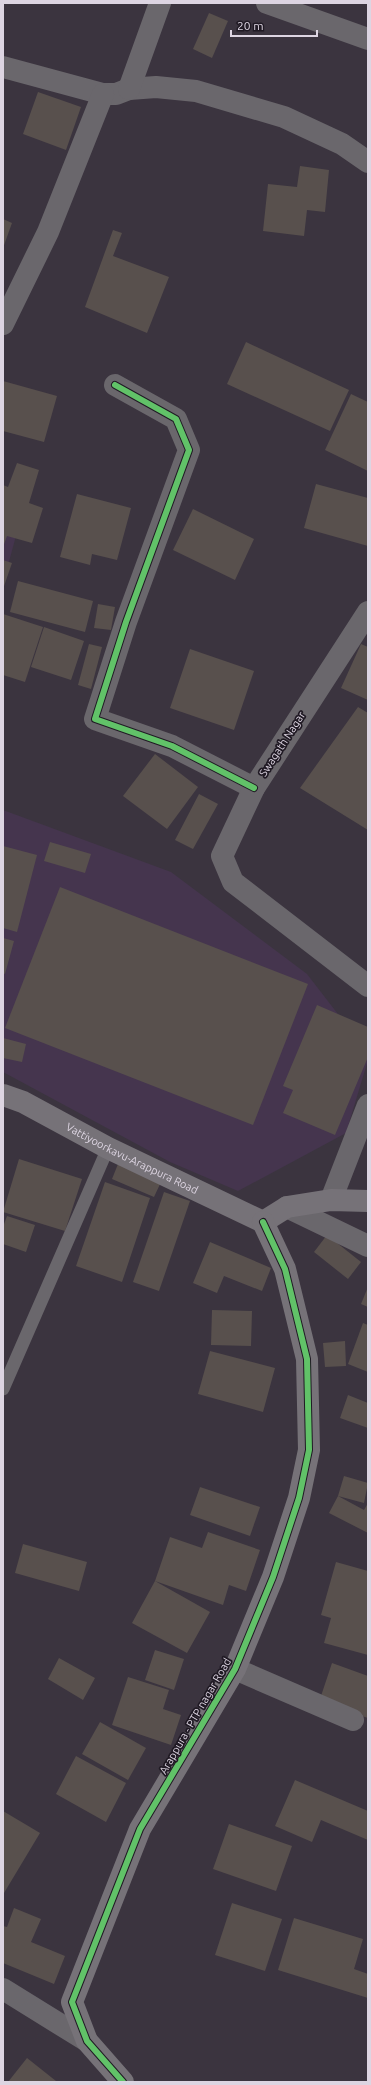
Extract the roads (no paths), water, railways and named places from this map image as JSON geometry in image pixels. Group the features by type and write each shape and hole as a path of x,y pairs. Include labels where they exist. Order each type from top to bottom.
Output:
{"street":[{"path":"129,89 160,3"},
{"path":"267,3 368,40"},
{"path":"3,67 103,94 116,94 129,89 156,87 196,91 284,117 342,144 368,162"},
{"path":"3,324 48,232 103,94"},
{"path":"115,385 176,419 189,450 126,622 95,719 172,746 254,788"},
{"name":"Swagath Nagar","path":"368,612 254,788 222,856 233,882 368,986"},
{"name":"Vattiyoorkavu-Arappura Road","path":"3,1095 23,1102 108,1148 263,1222"},
{"path":"331,1200 368,1105"},
{"path":"263,1222 287,1207 331,1200 368,1202"},
{"path":"287,1207 368,1246"},
{"name":"Arappura - PTP nagar Road","path":"123,2082 87,2041 72,2002 140,1829 235,1670 273,1577 299,1498 309,1450 307,1359 285,1269 263,1222"},
{"path":"235,1670 353,1720"},
{"path":"3,1988 87,2041"}],"lane":[{"path":"3,1389 108,1148"}]}
